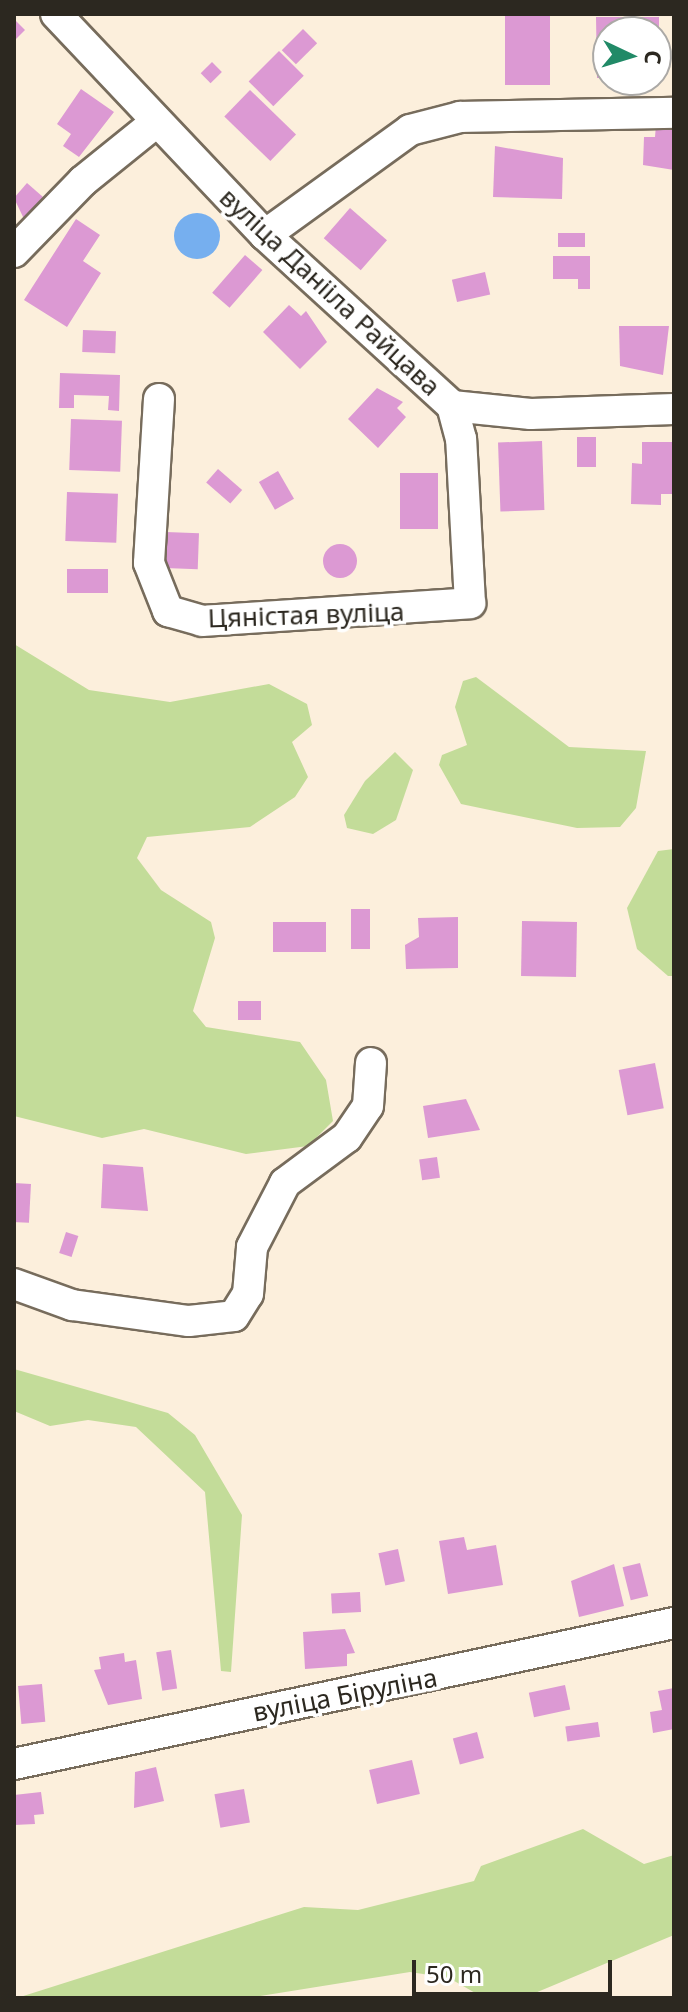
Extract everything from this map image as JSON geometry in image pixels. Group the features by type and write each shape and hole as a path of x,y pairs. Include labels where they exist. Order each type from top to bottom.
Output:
{"street":[{"name":"вуліца Данііла Райцава","path":"56,14 155,123 265,235 452,406 531,414 674,409"},
{"path":"265,235 410,130 460,117 674,113"},
{"path":"14,252 83,181 155,123"},
{"name":"Цяністая вуліца","path":"159,399 149,563 168,611 202,621 470,603 461,439 452,406"},
{"path":"14,1284 72,1305 189,1321 234,1316 248,1294 252,1247 285,1183 347,1137 368,1106 371,1063"},
{"name":"вуліца Біруліна","path":"14,1764 674,1623"}],"green space":[{"path":"14,644 89,690 170,702 269,684 307,704 312,725 292,742 308,777 295,797 250,827 147,837 137,858 161,890 211,922 215,938 193,1011 206,1027 300,1042 326,1080 333,1121 308,1146 246,1154 144,1129 102,1138 14,1116"},
{"path":"476,677 569,747 646,751 636,808 620,827 577,828 461,804 439,765 442,755 467,745 455,707 463,681"},
{"path":"395,752 413,770 396,820 373,834 347,828 344,815 365,781"},
{"path":"674,849 674,976 668,976 637,949 627,908 658,851"},
{"path":"14,1369 168,1413 195,1435 242,1515 231,1672 221,1671 205,1492 136,1427 88,1420 50,1426 14,1411"},
{"path":"583,1829 644,1864 674,1855 674,1935 523,1998 484,1998 449,1978 410,1972 247,1998 17,1998 304,1907 358,1910 474,1881 481,1866"}],"water":[{"path":"197,213 213,220 220,236 213,252 197,259 181,252 174,236 181,220"}],"building":[{"path":"505,14 550,14 550,85 505,85"},
{"path":"14,19 25,30 14,41"},
{"path":"303,29 317,43 296,64 282,50"},
{"path":"279,51 304,76 273,106 249,81"},
{"path":"212,62 222,72 211,83 201,73"},
{"path":"81,89 114,112 79,157 63,146 71,134 57,124"},
{"path":"250,90 296,134 270,161 224,117"},
{"path":"656,125 674,125 674,170 643,165 644,137 655,137"},
{"path":"495,146 563,158 562,199 493,197"},
{"path":"27,183 43,197 24,219 14,198"},
{"path":"350,208 387,240 361,270 324,238"},
{"path":"76,219 100,235 83,261 101,273 67,327 24,300"},
{"path":"558,233 585,233 585,247 558,247"},
{"path":"245,255 262,270 230,308 212,293"},
{"path":"553,256 590,256 590,289 578,289 578,279 553,279"},
{"path":"485,272 490,294 457,302 452,280"},
{"path":"289,305 301,316 306,311 327,342 300,369 263,332"},
{"path":"619,326 669,326 663,375 620,366"},
{"path":"83,330 116,331 115,353 82,352"},
{"path":"60,373 120,375 119,411 108,410 109,396 74,395 74,408 59,408"},
{"path":"377,388 403,402 397,408 406,417 378,448 348,419"},
{"path":"71,419 122,421 120,472 69,470"},
{"path":"577,437 596,437 596,467 577,467"},
{"path":"542,441 544,510 500,511 498,443"},
{"path":"642,442 674,442 674,494 661,494 661,505 631,504 632,463 642,464"},
{"path":"218,469 242,490 230,504 206,483"},
{"path":"278,471 294,499 275,510 259,482"},
{"path":"400,473 438,473 438,529 400,529"},
{"path":"67,492 118,494 116,543 65,541"},
{"path":"166,532 199,533 198,569 165,568"},
{"path":"340,544 352,549 357,561 352,573 340,578 328,573 323,561 328,549"},
{"path":"67,569 108,569 108,593 67,593"},
{"path":"351,909 370,909 370,949 351,949"},
{"path":"458,917 458,968 406,969 405,945 419,937 418,918"},
{"path":"522,921 577,922 576,977 521,976"},
{"path":"273,922 326,922 326,952 273,952"},
{"path":"238,1001 261,1001 261,1020 238,1020"},
{"path":"655,1063 664,1108 627,1115 619,1070"},
{"path":"466,1099 480,1130 428,1138 423,1106"},
{"path":"437,1157 440,1178 422,1180 419,1160"},
{"path":"103,1164 143,1167 148,1211 101,1208"},
{"path":"14,1183 31,1184 29,1223 14,1222"},
{"path":"66,1232 78,1236 72,1257 59,1253"},
{"path":"464,1537 467,1550 496,1545 503,1585 448,1594 439,1541"},
{"path":"398,1549 405,1581 385,1585 378,1553"},
{"path":"640,1563 648,1596 631,1600 623,1567"},
{"path":"614,1564 624,1606 579,1617 571,1581"},
{"path":"360,1592 361,1612 332,1613 331,1594"},
{"path":"345,1629 355,1653 347,1654 347,1666 305,1669 303,1632"},
{"path":"171,1650 177,1689 162,1691 156,1652"},
{"path":"124,1653 125,1662 136,1660 142,1699 108,1705 94,1670 101,1669 99,1657"},
{"path":"42,1684 45,1722 21,1724 18,1686"},
{"path":"565,1685 570,1709 534,1717 529,1693"},
{"path":"674,1688 674,1729 653,1733 650,1712 662,1710 658,1691"},
{"path":"598,1722 600,1737 567,1741 565,1727"},
{"path":"477,1732 484,1758 460,1765 453,1738"},
{"path":"412,1760 420,1794 377,1804 369,1770"},
{"path":"156,1767 164,1801 134,1808 135,1772"},
{"path":"244,1789 250,1822 220,1828 214,1794"},
{"path":"41,1792 44,1814 34,1815 35,1824 14,1825 14,1795"}]}
